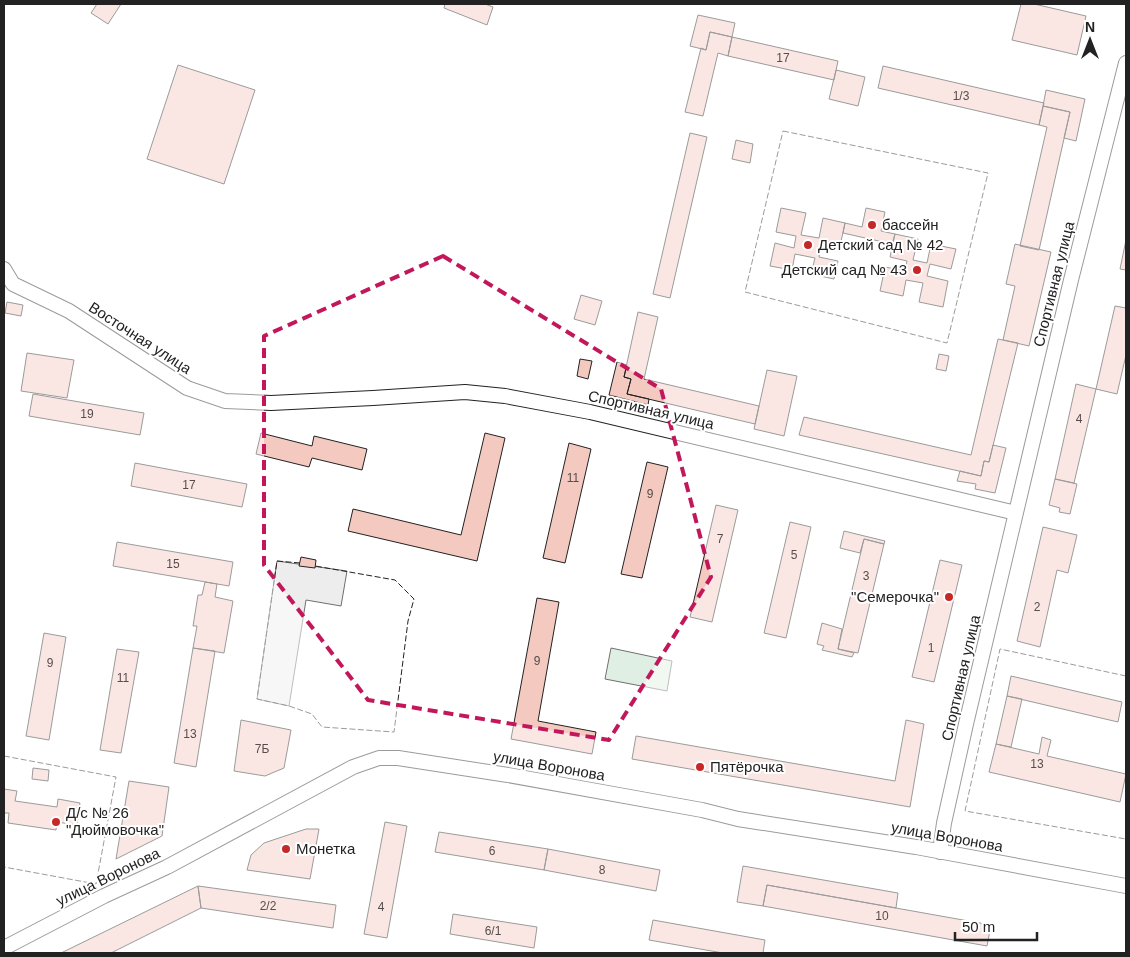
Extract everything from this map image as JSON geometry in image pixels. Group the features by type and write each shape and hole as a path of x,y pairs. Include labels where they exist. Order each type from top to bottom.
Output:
{"street":[{"name":"Спортивная улица","path":"940,852 944,823 966,724 1071,280 1126,63"},
{"name":"Восточная улица","path":"4,269 8,284 69,311 187,388 225,401 271,403"},
{"name":"Спортивная улица","path":"271,403 465,392 505,396 590,412 1016,513"},
{"name":"улица Воронова","path":"4,948 104,896 167,866 353,767 379,758 398,758 508,775 702,810 738,819 940,852 1126,886"}],"highlighted area":[{"path":"443,256 661,389 711,577 609,740 368,700 264,565 264,336"}],"green space":[{"path":"611,648 672,661 667,691 605,679"}],"shaded area":[{"path":"277,561 347,571 341,606 306,600 289,706 257,699"}],"building":[{"path":"97,4 121,4 108,24 91,13"},
{"path":"445,4 485,4 493,7 487,25 444,8"},
{"path":"1021,4 1034,4 1086,16 1077,55 1012,40"},
{"path":"698,15 735,23 732,37 710,32 706,50 690,46"},
{"path":"710,32 732,37 728,56 718,53 703,116 685,112 701,48 706,50"},
{"path":"732,37 838,61 834,80 728,56"},
{"path":"178,65 255,90 224,184 147,159"},
{"path":"883,66 1044,103 1039,125 878,88"},
{"path":"836,70 865,77 858,106 829,99"},
{"path":"1046,90 1085,99 1076,141 1064,138 1070,112 1043,106"},
{"path":"1043,106 1070,112 1039,250 1020,246 1047,127 1039,125"},
{"path":"690,133 707,137 670,298 653,294"},
{"path":"736,140 753,144 750,163 732,159"},
{"name":"Детский сад № 42","path":"781,208 806,213 801,235 819,238 823,218 845,223 840,246 822,242 819,257 838,261 834,279 811,274 815,258 795,254 792,270 770,266 775,243 794,248 796,236 776,232"},
{"name":"бассейн","path":"866,208 885,212 881,231 895,234 892,244 843,233 845,223 862,227"},
{"name":"Детский сад № 43","path":"895,234 918,239 913,260 927,263 931,244 956,249 951,269 930,264 927,276 948,281 943,307 919,302 923,283 906,280 903,296 880,291 885,267 905,271 907,261 890,257"},
{"path":"1126,240 1126,270 1120,269"},
{"path":"1015,244 1051,252 1029,346 1003,340 1015,286 1006,284"},
{"path":"581,295 602,301 595,325 574,319"},
{"path":"7,302 23,305 21,316 5,313"},
{"path":"1115,306 1126,308 1126,355 1117,394 1096,389"},
{"path":"638,312 658,317 644,379 759,406 755,424 627,394 631,379 624,377"},
{"path":"998,339 1018,343 989,462 984,461 981,476 799,435 804,417 971,455"},
{"path":"27,353 74,360 67,398 21,391"},
{"path":"939,354 949,356 946,371 936,369"},
{"path":"580,359 592,361 588,379 577,376"},
{"path":"617,362 627,365 624,377 631,379 627,394 649,399 648,405 609,395"},
{"path":"767,370 797,376 784,436 754,429"},
{"path":"1076,384 1096,389 1074,483 1055,479"},
{"path":"33,394 144,413 140,435 29,416"},
{"path":"261,433 312,446 314,436 367,449 362,470 312,458 309,467 256,454"},
{"path":"485,433 505,438 477,561 348,531 353,509 461,535"},
{"path":"569,443 591,449 565,563 543,558"},
{"path":"993,445 1006,448 995,493 975,489 976,484 957,481 960,471 981,476 984,461 989,462"},
{"path":"647,462 668,467 642,578 621,574"},
{"path":"135,463 247,484 242,507 131,486"},
{"path":"1055,479 1077,484 1070,514 1059,512 1060,508 1049,505"},
{"path":"716,505 738,510 712,622 690,617"},
{"path":"790,522 811,527 786,638 764,633"},
{"path":"1043,527 1077,535 1068,573 1057,570 1040,647 1017,641"},
{"path":"844,531 885,541 884,544 864,539 860,553 840,548"},
{"path":"864,539 884,544 858,653 838,649"},
{"path":"117,542 233,562 229,586 113,566"},
{"path":"301,557 316,560 315,568 299,566"},
{"path":"940,560 962,565 934,682 912,677"},
{"path":"205,582 217,584 215,597 233,601 224,653 193,648 197,626 193,626 198,595 202,595"},
{"path":"537,598 559,602 538,721 596,732 592,754 511,739"},
{"path":"822,623 842,629 838,649 854,653 852,657 822,650 824,646 817,644"},
{"path":"44,633 66,637 49,740 26,736"},
{"path":"193,648 215,651 196,767 174,763"},
{"path":"117,649 139,652 121,753 100,750"},
{"path":"1011,676 1122,702 1118,722 1007,696"},
{"path":"1007,696 1022,699 1011,747 996,744"},
{"path":"241,720 291,730 284,768 265,776 234,771"},
{"path":"906,720 924,724 910,807 632,759 636,736 895,781"},
{"path":"1042,737 1051,740 1047,756 1126,774 1120,802 989,772 996,744 1039,754"},
{"path":"33,768 49,770 48,781 32,779"},
{"path":"129,781 169,787 162,836 116,859"},
{"path":"4,789 17,791 15,801 57,807 58,799 80,803 77,825 57,822 56,830 8,823 9,813 4,813"},
{"path":"385,822 407,826 387,938 364,934"},
{"name":"Монетка","path":"306,829 319,829 310,879 247,870 251,855 264,843"},
{"path":"439,832 548,849 544,870 435,852"},
{"path":"548,849 660,870 656,891 544,870"},
{"path":"743,866 898,893 896,908 767,885 763,906 737,902"},
{"path":"767,885 991,925 987,946 763,906"},
{"path":"198,886 201,908 111,953 61,953"},
{"path":"198,886 336,905 333,928 201,908"},
{"path":"453,914 537,927 534,948 450,934"},
{"path":"653,920 765,940 763,953 723,953 649,940"}],"fence":[{"path":"783,131 988,173 947,343 745,292 783,131"},
{"path":"300,563 277,561 257,699 289,706 312,714 322,727 394,732 408,621 414,599 395,580 315,566"},
{"path":"1126,676 1000,649 965,811 1126,839"},
{"path":"4,756 116,777 96,884 4,867"}],"place":[{"name":"бассейн","path":"872,225"},
{"name":"Детский сад № 42","path":"808,245"},
{"name":"Детский сад № 43","path":"917,270"},
{"name":"\"Семерочка\"","path":"949,597"},
{"name":"Пятёрочка","path":"700,767"},
{"name":"Д/с № 26 \"Дюймовочка\"","path":"56,822"},
{"name":"Монетка","path":"286,849"}]}
